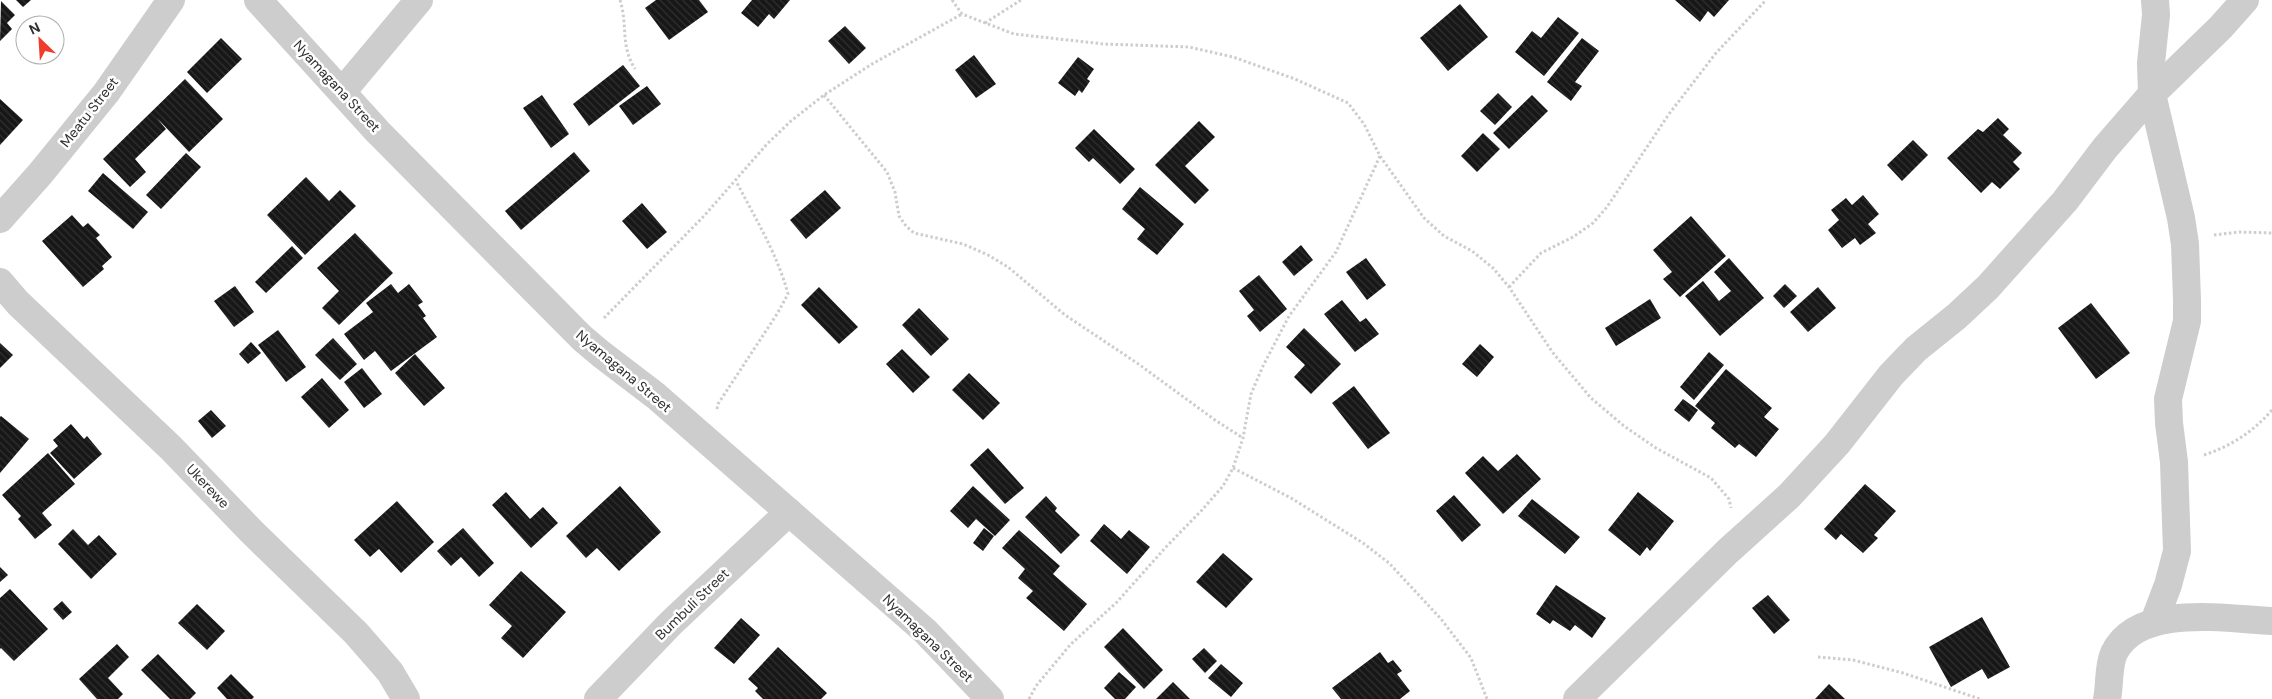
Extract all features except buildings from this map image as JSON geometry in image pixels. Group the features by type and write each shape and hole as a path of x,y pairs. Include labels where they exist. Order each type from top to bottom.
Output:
{"street":[{"name":"Meatu Street","path":"3,208 106,93 171,0"},
{"name":"Nyamagana Street","path":"258,0 342,92 466,222 582,338 656,396 924,631 990,699"},
{"path":"342,92 419,0"},
{"path":"2154,622 2168,585 2177,551 2174,462 2168,399 2186,321 2185,244 2181,218 2152,94 2151,64 2156,16 2155,0"},
{"path":"1577,699 1728,551 1789,496 1837,444 1898,368 1916,349 1958,316 1988,287 2065,201 2105,148 2152,94 2221,27 2245,0"},
{"name":"Ukerewe","path":"0,282 18,303 171,448 252,532 356,633 390,672 406,699"},
{"name":"Bumbuli Street","path":"598,699 671,623 789,512"},
{"path":"2107,699 2114,654 2136,629 2154,622 2180,618 2272,621"}],"path":[{"path":"620,0 625,16 625,46 628,57 635,69"},
{"path":"952,0 962,14 1014,34 1058,40 1188,47 1233,57 1296,79 1348,103 1364,124 1380,156 1424,218 1444,236 1472,251 1493,268 1510,287 1553,353 1591,398 1624,426 1656,448 1712,478 1722,489 1729,499 1731,513 1728,551"},
{"path":"985,23 1022,0"},
{"path":"1510,287 1541,253 1573,237 1593,223 1607,207 1668,114 1716,54 1766,0"},
{"path":"582,338 608,314 736,182 767,144 791,121 824,95 872,64 962,14"},
{"path":"824,95 887,172 895,192 899,216 914,233 963,244 988,254 1008,267 1065,315 1137,363 1242,438"},
{"path":"1029,699 1036,686 1070,645 1117,602 1223,486 1234,468 1251,394 1262,366 1289,316 1336,252 1380,156"},
{"path":"715,449 718,404 788,294 783,276 770,246 736,182"},
{"path":"2185,244 2217,234 2266,231 2272,233"},
{"path":"2174,462 2212,453 2240,440 2272,410"},
{"path":"1234,468 1321,516 1363,543 1389,563 1429,606 1471,658 1487,699"},
{"path":"1818,657 1853,660 1980,699"}]}
